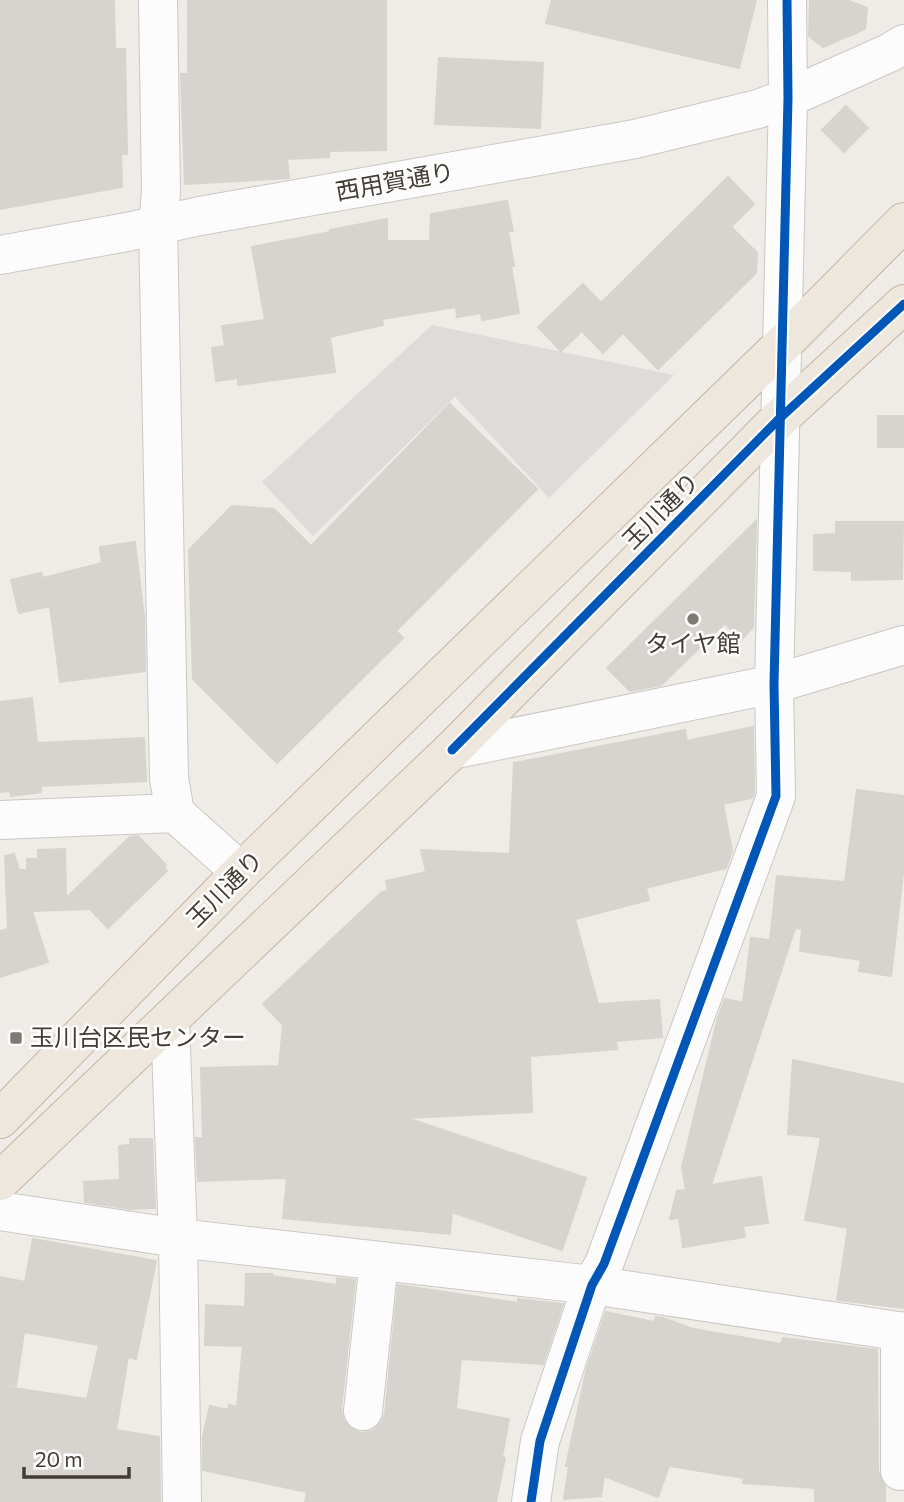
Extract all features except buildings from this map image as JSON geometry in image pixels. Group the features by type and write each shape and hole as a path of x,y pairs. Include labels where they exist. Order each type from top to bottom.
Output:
{"highway":[{"name":"玉川通り","path":"0,1119 241,872 783,344 904,222"},
{"name":"玉川通り","path":"0,1181 452,750 779,419 904,304"}],"street":[{"path":"158,0 161,191 158,225 169,778 175,813 241,872"},
{"path":"531,1502 540,1441 592,1285 609,1251 776,796 774,684 788,98 787,0"},
{"name":"西用賀通り","path":"0,255 644,137 758,109 788,98 904,44"},
{"path":"452,750 774,684 904,645"},
{"path":"0,820 175,813"},
{"path":"170,1020 178,1238 182,1502"},
{"path":"0,1211 178,1238 592,1285 902,1332 900,1471"},
{"path":"363,1411 379,1261"}],"shaded area":[{"path":"432,325 674,375 549,498 455,397 313,536 262,482"}],"cycle path":[{"path":"531,1502 540,1441 592,1285 604,1264 776,796 774,684 788,98 787,0"},
{"path":"452,750 779,419 904,304"}],"place":[{"name":"タイヤ館","path":"693,619"},
{"name":"玉川台区民センター","path":"16,1038"}]}
